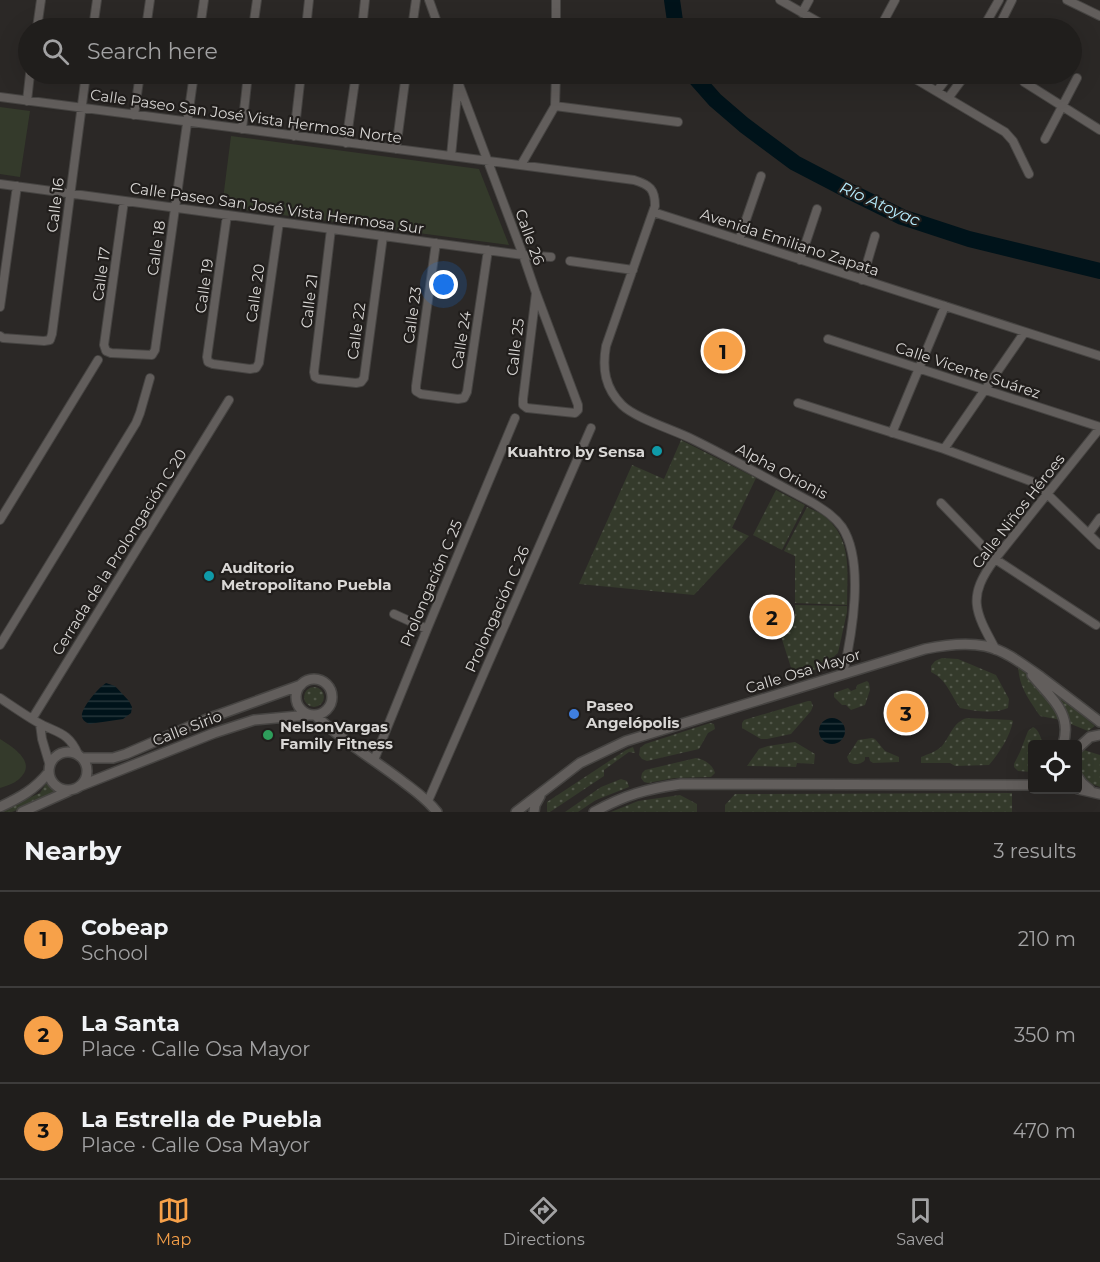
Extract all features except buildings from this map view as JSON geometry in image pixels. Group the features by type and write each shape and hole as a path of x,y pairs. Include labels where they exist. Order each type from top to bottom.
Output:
{"street":[{"path":"38,18 40,0"},
{"path":"94,18 97,0"},
{"path":"147,18 150,0"},
{"path":"201,18 204,0"},
{"path":"254,18 256,0"},
{"path":"307,18 309,0"},
{"path":"363,18 365,0"},
{"path":"413,18 416,0"},
{"path":"429,0 435,18"},
{"path":"780,0 812,18"},
{"path":"802,12 809,0"},
{"path":"885,18 895,0"},
{"path":"989,18 999,0"},
{"path":"1003,18 1012,0"},
{"path":"1068,0 1100,16"},
{"path":"557,18 558,1"},
{"path":"27,101 29,84"},
{"name":"Calle 16","path":"0,336 50,340 85,84"},
{"path":"135,115 139,84"},
{"name":"Calle 18","path":"152,355 155,350 193,84"},
{"path":"242,129 247,84"},
{"path":"294,136 300,84"},
{"path":"346,143 355,84"},
{"path":"396,149 405,84"},
{"path":"451,156 458,84"},
{"name":"Calle 26","path":"458,84 578,410"},
{"path":"521,165 555,106 556,84"},
{"path":"925,84 1005,132 1013,141 1029,174"},
{"path":"937,91 942,84"},
{"path":"949,98 959,84"},
{"path":"1027,84 1100,130"},
{"path":"1045,139 1074,84"},
{"name":"Calle Paseo San José Vista Hermosa Norte","path":"0,97 488,161"},
{"path":"555,106 678,122"},
{"path":"488,161 634,180 645,183 652,189 655,197 653,212 633,270 570,261"},
{"path":"739,240 761,176"},
{"name":"Calle Paseo San José Vista Hermosa Sur","path":"0,184 551,257"},
{"path":"0,307 17,186"},
{"name":"Calle 17","path":"124,201 105,351 152,355"},
{"path":"800,260 817,209"},
{"name":"Avenida Emiliano Zapata","path":"653,212 1100,356"},
{"name":"Calle 19","path":"227,215 207,357 208,362 213,364 256,368"},
{"name":"Calle 20","path":"256,368 259,363 279,222"},
{"name":"Calle 21","path":"315,377 331,229"},
{"name":"Calle 22","path":"315,377 356,383 361,382 364,378 383,236"},
{"path":"862,280 875,236"},
{"name":"Calle 23","path":"436,243 416,391 421,394 464,398"},
{"name":"Calle 24","path":"464,398 467,392 488,250"},
{"name":"Alpha Orionis","path":"633,270 606,346 603,365 609,387 624,407 693,439 813,503 837,520 848,540 854,567 853,616 843,674"},
{"name":"Calle 25","path":"536,293 523,405 527,408 571,414 578,410"},
{"path":"892,433 945,306"},
{"path":"944,449 1024,333"},
{"name":"Calle Vicente Suárez","path":"828,339 1100,427"},
{"path":"0,520 98,360"},
{"path":"0,645 136,423 150,378"},
{"name":"Cerrada de la Prolongación C 20","path":"32,719 228,400"},
{"path":"798,403 944,449 1033,482 1100,545"},
{"name":"Prolongación C 25","path":"374,760 515,418"},
{"name":"Calle Niños Héroes","path":"996,650 976,609 980,581 995,558 1100,427"},
{"name":"Prolongación C 26","path":"429,801 591,428"},
{"path":"941,503 995,558 1096,625"},
{"path":"1089,533 1100,518"},
{"path":"394,614 427,628"},
{"name":"Calle Osa Mayor","path":"516,812 580,763 626,741 925,649 942,646 970,644 996,650 1026,666 1100,722"},
{"path":"1026,666 1055,701 1065,719 1067,731 1064,740"},
{"path":"312,715 326,711 330,707 332,696 328,685 318,680 306,681 301,685 297,693 297,702 301,710 312,715 429,801 437,812"},
{"name":"Calle Sirio","path":"80,756 113,758 126,754 207,719 301,685"},
{"path":"0,698 40,724 57,730 68,738 87,766 86,779 76,788 22,812"},
{"name":"Calle Sirio","path":"76,788 214,733 254,720 312,715"},
{"path":"207,719 214,733"},
{"path":"40,724 52,782 66,790 76,788"},
{"path":"1082,744 1090,737 1100,735"},
{"path":"0,807 21,797 38,785 50,769 52,760 61,753 67,752 80,756"},
{"path":"1082,783 1096,793"},
{"path":"594,812 638,792 681,784 1028,784"},
{"path":"534,812 535,805 543,792"}],"green space":[{"path":"0,107 30,111 20,177 0,174"},
{"path":"231,136 479,169 509,245 222,207"},
{"path":"681,440 756,478 732,528 749,536 694,595 579,584 632,465 664,479"},
{"path":"776,490 805,505 782,550 753,535"},
{"path":"807,507 824,516 840,535 846,557 847,605 795,603 795,556 784,551"},
{"path":"795,605 847,606 847,612 838,653 820,668 794,677 778,627 795,621"},
{"path":"942,658 958,659 996,675 1009,699 1008,708 978,711 960,708 944,683 931,672 931,666"},
{"path":"1018,665 1095,726 1088,731 1061,720 1040,716 1022,686"},
{"path":"867,681 870,690 865,705 851,710 834,697 834,693 848,688 851,691 856,689 857,685"},
{"path":"314,687 321,690 324,697 321,704 314,707 307,704 304,697 307,690"},
{"path":"811,701 813,706 811,711 791,734 761,739 742,728 744,720"},
{"path":"967,718 1013,721 1004,744 989,765 955,766 950,763 921,763 921,757 940,748 955,726"},
{"path":"710,723 714,724 715,729 708,733 699,749 647,761 639,755 640,748 645,744"},
{"path":"1035,728 1041,740 1028,740 1028,772 1018,771 1014,764 1028,731"},
{"path":"872,738 885,751 899,757 899,762 873,763 869,757 865,757 865,760 859,764 849,762 847,757 858,740"},
{"path":"0,739 22,756 26,768 18,780 0,788"},
{"path":"795,742 815,754 814,764 797,763 796,767 747,766 759,749"},
{"path":"633,747 635,753 629,752 604,770 604,776 547,812 547,802"},
{"path":"1082,751 1100,755 1100,787 1084,781"},
{"path":"696,758 712,767 715,773 711,777 675,778 648,783 641,778 645,770"},
{"path":"621,779 627,781 629,787 596,800 578,812 565,812 601,787"},
{"path":"47,782 60,792 12,812 0,812 40,793"},
{"path":"1012,793 1012,812 725,812 725,805 735,794"},
{"path":"680,795 697,804 697,812 611,812 638,801"}],"shaded area":[{"path":"106,683 115,686 129,701 132,707 131,713 123,719 89,724 82,717 82,713 95,693"},
{"path":"832,718 841,722 845,731 841,740 832,744 823,740 819,731 823,722"}],"waterway":[{"name":"Río Atoyac","path":"672,0 675,18"},
{"name":"Río Atoyac","path":"701,84 715,100 744,125 795,163 902,217 969,239 1100,271"}],"place":[{"name":"Cobeap","path":"723,351"},
{"name":"Kuahtro by Sensa","path":"657,451"},
{"name":"Auditorio Metropolitano Puebla","path":"209,576"},
{"name":"La Santa","path":"772,617"},
{"name":"La Estrella de Puebla","path":"906,713"},
{"name":"Paseo Angelópolis","path":"574,714"},
{"name":"NelsonVargas Family Fitness","path":"268,735"}]}
